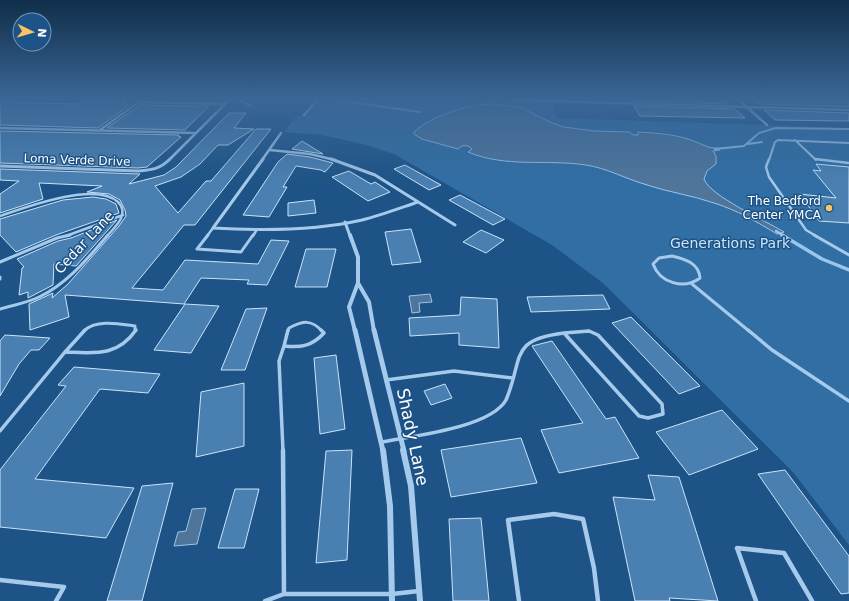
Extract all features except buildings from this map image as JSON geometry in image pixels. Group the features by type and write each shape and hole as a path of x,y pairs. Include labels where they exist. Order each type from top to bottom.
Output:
{"street":[{"path":"99,130 103,127"},
{"path":"0,128 196,133 202,127"},
{"name":"Loma Verde Drive","path":"0,166 154,170 163,166 196,133"},
{"path":"213,228 281,133"},
{"path":"270,150 304,153 348,163 375,175 455,225"},
{"path":"213,228 256,231 301,229 362,219 418,202"},
{"path":"345,222 358,257 358,283 350,307 382,442 390,506 392,601"},
{"name":"Shady Lane","path":"358,283 369,302 375,339 402,438 411,486 420,601"}],"lane":[{"path":"849,143 780,140 775,142 766,167 769,177 806,230 849,255"},
{"path":"795,140 816,160 849,163"},
{"name":"Cedar Lane","path":"0,216 80,195 111,197 117,201 123,209 121,220 62,282 39,297 0,308"},
{"path":"0,262 57,238 80,232 123,215"},
{"path":"213,228 197,249 241,252 256,231"},
{"path":"692,284 700,278 698,269 694,264 672,256 662,257 655,261 654,269 662,277 677,283 692,284 772,350 849,401"},
{"path":"283,346 298,347 315,344 324,333 315,323 304,320 289,328 283,346 279,360 283,448 284,594"},
{"path":"0,431 78,336 93,326 107,323 118,323 134,326 136,330 126,344 111,351 65,352"},
{"path":"382,442 478,421 499,409 506,399 513,378 517,357 526,342 544,335 564,333 589,331 598,335 662,404 663,414 649,419 639,416 564,333"},
{"path":"386,380 454,371 513,378"},
{"path":"519,601 508,520 543,514 566,513 583,519 594,568 598,601"},
{"path":"756,601 737,548 784,553 812,601"},
{"path":"0,580 64,587 56,601"},
{"path":"265,601 284,594 392,594 419,591"}],"green space":[{"name":"Generations Park","path":"288,127 849,128 849,545 793,472 604,284 552,245 394,154 363,144 322,135 284,132"}],"shaded area":[{"path":"420,127 564,127 594,131 629,132 633,135 638,135 638,132 682,137 710,147 718,148 720,150 713,151 716,156 716,164 707,171 704,179 708,186 716,193 740,208 784,232 777,234 731,209 697,198 653,187 593,166 571,163 511,162 497,160 468,152 472,149 467,146 461,146 458,149 422,139 414,134 414,132"},
{"path":"430,294 432,302 419,303 420,312 412,313 409,296"},
{"path":"206,508 197,544 174,546 178,532 186,531 192,509"}],"waterway":[{"path":"715,149 744,146 759,133 776,128 849,129"},
{"path":"748,144 762,142"},
{"path":"776,231 784,236"},
{"path":"782,235 822,259 849,270"}],"place":[{"name":"The Bedford Center YMCA","path":"829,208"}]}
